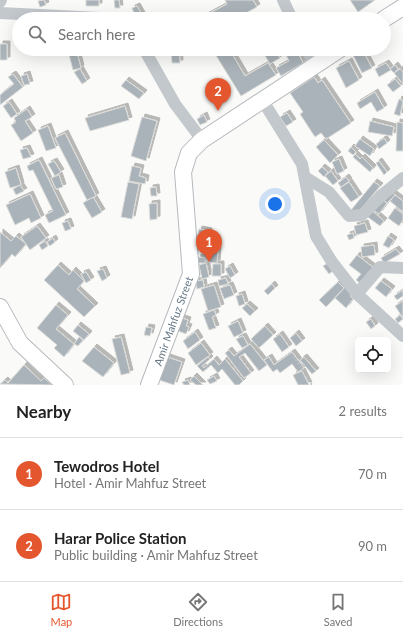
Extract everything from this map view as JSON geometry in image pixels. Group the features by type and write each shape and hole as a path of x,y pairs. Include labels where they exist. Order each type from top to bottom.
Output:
{"main road":[{"path":"391,15 403,7"},
{"name":"Amir Mahfuz Street","path":"149,385 191,274 183,172 189,153 202,140 330,56"},
{"path":"0,307 20,342 65,385"},
{"path":"0,334 20,342"}],"street":[{"path":"283,0 289,12"},
{"path":"0,13 12,14"},
{"path":"148,56 175,104 202,140"},
{"path":"310,56 315,66"},
{"path":"263,101 302,164 316,236 332,262 357,294 403,336"},
{"path":"305,177 329,192 349,216 362,215 382,194 402,180"},
{"path":"357,294 380,267 403,268"}],"path":[{"path":"292,353 312,385"}],"building":[{"path":"44,0 46,5 40,7 38,1"},
{"path":"86,0 99,0 99,6 86,6"},
{"path":"114,0 119,0 120,8 115,8"},
{"path":"225,0 253,0 257,7 248,12 212,12 227,4"},
{"path":"350,0 375,0 358,12"},
{"path":"137,6 140,12 134,12 132,8"},
{"path":"0,44 7,44 7,60 0,60"},
{"path":"69,56 78,56 81,68 73,70"},
{"path":"172,56 180,56 180,63 172,63"},
{"path":"216,56 233,56 245,76 268,63 276,75 241,96"},
{"path":"265,56 279,56 280,58 270,64"},
{"path":"286,56 300,56 303,63 281,76 276,68 289,61"},
{"path":"354,56 366,56 372,68 362,73"},
{"path":"349,61 359,80 346,88 336,68"},
{"path":"386,63 391,70 379,77 375,69"},
{"path":"395,65 398,69 394,73 390,69"},
{"path":"80,69 87,81 82,84 74,72"},
{"path":"400,69 403,72 403,84 394,73"},
{"path":"13,74 23,87 0,105 0,95 14,84 8,77"},
{"path":"27,74 30,84 24,85 21,76"},
{"path":"314,77 318,83 322,80 351,123 326,139 321,133 315,137 300,114 303,112 290,93"},
{"path":"395,79 401,86 393,92 387,85"},
{"path":"126,80 144,93 139,99 121,86"},
{"path":"375,92 384,108 377,112 371,102 360,109 357,103"},
{"path":"399,99 403,101 400,116 394,114"},
{"path":"9,102 17,114 11,118 3,106"},
{"path":"125,106 129,120 90,131 85,118"},
{"path":"27,109 32,117 25,121 33,133 21,141 11,125 16,122 14,118"},
{"path":"287,113 293,122 286,126 280,117"},
{"path":"204,115 207,122 200,125 197,119"},
{"path":"142,117 157,121 146,161 131,156"},
{"path":"370,121 394,127 392,136 368,132"},
{"path":"397,122 403,123 403,151 396,151"},
{"path":"48,126 56,148 46,151 38,130"},
{"path":"65,133 96,196 87,200 55,138"},
{"path":"384,138 387,143 379,149 376,144"},
{"path":"360,139 374,149 370,156 355,146"},
{"path":"324,140 338,155 330,163 316,147"},
{"path":"351,147 356,152 353,155 348,151"},
{"path":"27,148 31,157 23,159 20,150"},
{"path":"355,154 360,159 362,157 373,168 370,172 353,157"},
{"path":"339,159 344,171 337,174 332,162"},
{"path":"39,160 66,215 49,223 45,215 53,211 33,170 29,171 27,166"},
{"path":"54,161 61,172 55,176 48,164"},
{"path":"379,161 387,172 384,175 376,163"},
{"path":"132,166 141,168 139,176 146,178 145,184 129,181"},
{"path":"322,167 328,172 324,177 318,171"},
{"path":"16,168 21,185 10,188 5,172"},
{"path":"331,171 338,181 333,185 325,176"},
{"path":"59,175 63,187 56,189 51,178"},
{"path":"346,177 349,181 341,187 338,183"},
{"path":"128,182 139,184 132,219 121,217"},
{"path":"349,182 359,197 351,202 340,188"},
{"path":"374,182 380,186 357,214 351,210"},
{"path":"20,185 24,191 16,195 13,189"},
{"path":"156,187 157,196 151,196 150,188"},
{"path":"389,189 395,195 387,203 381,197"},
{"path":"30,194 41,218 31,223 29,218 15,225 6,205"},
{"path":"395,195 403,201 403,212 390,201"},
{"path":"93,197 102,212 92,218 83,203"},
{"path":"381,199 387,203 379,214 373,210"},
{"path":"157,203 157,219 150,220 149,204"},
{"path":"395,208 403,214 403,220 399,226 388,218"},
{"path":"370,209 384,221 380,226 365,215"},
{"path":"68,221 71,229 65,231 62,223"},
{"path":"365,223 368,232 356,235 354,226"},
{"path":"37,226 46,238 30,250 21,237"},
{"path":"199,229 209,231 208,241 197,239"},
{"path":"0,232 11,241 16,236 26,244 15,257 12,254 0,268"},
{"path":"353,233 354,238 349,240 347,235"},
{"path":"388,236 394,240 389,248 383,245"},
{"path":"53,238 55,242 50,246 47,242"},
{"path":"45,241 48,246 42,250 39,245"},
{"path":"199,241 207,241 206,251 198,250"},
{"path":"374,245 375,255 362,257 361,247"},
{"path":"209,248 218,250 217,263 207,262"},
{"path":"396,249 400,254 384,263 381,258"},
{"path":"357,255 374,268 361,284 356,280 361,274 349,265"},
{"path":"198,257 205,258 205,263 197,263"},
{"path":"206,263 209,277 202,279 199,265"},
{"path":"328,263 334,270 329,274 323,266"},
{"path":"213,264 221,264 221,276 212,276"},
{"path":"58,265 69,275 73,270 84,281 77,289 95,306 84,317 44,280"},
{"path":"230,266 235,275 230,278 225,269"},
{"path":"103,269 107,278 102,281 97,271"},
{"path":"86,272 91,280 86,283 81,274"},
{"path":"226,278 228,284 219,286 218,280"},
{"path":"203,280 204,287 197,289 196,281"},
{"path":"381,281 392,289 386,297 375,288"},
{"path":"338,282 344,288 326,307 319,300"},
{"path":"272,284 275,288 268,295 264,291"},
{"path":"214,285 221,307 208,311 201,289"},
{"path":"230,285 234,295 224,299 220,288"},
{"path":"345,287 352,293 350,296 353,299 346,308 335,298"},
{"path":"403,290 403,296 397,300 394,296"},
{"path":"242,294 245,304 239,306 236,296"},
{"path":"403,301 403,318 395,306"},
{"path":"247,304 255,311 250,316 242,308"},
{"path":"56,305 68,315 56,329 74,344 64,357 54,348 57,345 37,328"},
{"path":"214,310 216,315 212,317 216,328 209,330 203,314"},
{"path":"400,315 403,319 398,323 395,319"},
{"path":"182,318 188,320 186,326 189,327 186,334 178,331"},
{"path":"371,319 375,326 371,329 366,322"},
{"path":"238,321 243,333 234,337 228,326"},
{"path":"78,325 89,334 84,340 73,331"},
{"path":"265,326 273,335 259,348 251,339"},
{"path":"146,327 152,328 150,336 144,335"},
{"path":"195,332 200,340 188,349 183,341"},
{"path":"296,333 302,341 296,346 290,338"},
{"path":"280,334 289,347 282,352 273,339"},
{"path":"243,336 248,345 242,348 236,339"},
{"path":"79,337 83,340 78,346 74,344"},
{"path":"121,337 130,373 121,375 112,339"},
{"path":"201,343 210,355 196,365 188,353"},
{"path":"250,344 267,365 259,371 245,353 239,357 251,373 244,378 225,353 229,350 234,356"},
{"path":"94,347 114,363 103,377 82,361"},
{"path":"292,352 304,368 298,372 292,364 280,373 277,369 273,372 264,360 269,357 274,365"},
{"path":"167,357 182,362 174,385 159,380"},
{"path":"208,357 210,359 202,366 204,368 214,359 219,365 225,359 243,381 239,385 235,385 222,369 218,373 211,365 203,372 197,366"},
{"path":"304,357 316,371 312,374 300,360"},
{"path":"24,365 41,381 44,378 52,385 0,384 5,380 8,383"},
{"path":"302,371 309,385 298,385 293,375"},
{"path":"194,376 203,385 196,385 190,380"},
{"path":"214,376 217,381 210,384 207,380"},
{"path":"188,380 190,385 184,385 182,382"}],"place":[{"name":"Harar Police Station","path":"218,111"},
{"name":"Tewodros Hotel","path":"209,262"}]}
